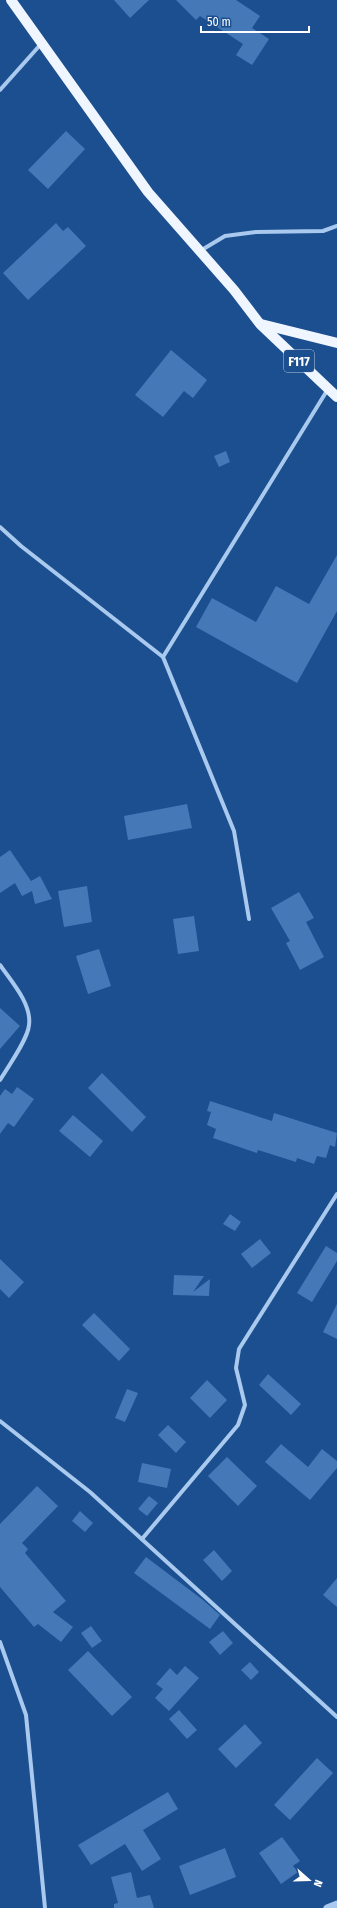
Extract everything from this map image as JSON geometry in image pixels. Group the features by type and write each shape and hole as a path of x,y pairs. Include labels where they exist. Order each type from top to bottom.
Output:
{"main road":[{"path":"11,0 148,192 260,324"},
{"name":"F117","path":"260,324 337,343"},
{"name":"F117","path":"260,324 337,397"}],"street":[{"path":"0,90 41,44"},
{"path":"200,252 225,236 256,232 323,231 337,226"},
{"path":"163,657 329,389"},
{"path":"0,528 163,657 234,832 249,919"},
{"path":"0,965 24,1002 28,1013 29,1026 25,1037 0,1080"},
{"path":"142,1539 238,1425 245,1405 236,1368 239,1349 337,1194"},
{"path":"0,1421 90,1492 337,1717"},
{"path":"0,1642 26,1715 45,1908"},
{"path":"327,1908 337,1904"}],"building":[{"path":"114,0 149,0 130,18"},
{"path":"176,0 236,0 260,16 252,28 269,39 252,65 236,55 243,44 200,16 196,20"},
{"path":"66,131 85,149 48,189 28,170"},
{"path":"56,223 63,231 68,227 86,246 28,300 3,273"},
{"path":"171,350 207,380 193,398 184,391 163,417 135,395"},
{"path":"226,451 230,462 219,467 214,456"},
{"path":"337,555 337,611 297,683 196,627 212,598 256,622 276,586 309,604"},
{"path":"187,804 192,828 128,840 124,816"},
{"path":"10,850 31,881 40,876 52,899 35,904 32,891 22,896 15,883 0,893 0,857"},
{"path":"87,886 92,922 64,927 58,891"},
{"path":"299,892 314,918 306,922 324,957 300,970 286,943 290,941 271,908"},
{"path":"194,916 199,951 178,954 173,919"},
{"path":"99,949 111,986 88,994 76,956"},
{"path":"0,1008 20,1026 0,1049"},
{"path":"102,1073 146,1117 132,1132 88,1088"},
{"path":"17,1087 34,1099 14,1127 8,1123 0,1134 0,1096 5,1089 12,1094"},
{"path":"210,1101 272,1121 274,1113 337,1133 335,1147 330,1145 326,1158 317,1156 314,1164 297,1158 296,1162 258,1150 257,1153 213,1138 216,1129 207,1125 211,1112 207,1111"},
{"path":"73,1115 103,1141 90,1157 59,1131"},
{"path":"230,1214 241,1222 235,1231 223,1224"},
{"path":"260,1239 271,1253 252,1268 241,1254"},
{"path":"326,1246 337,1253 337,1261 312,1302 297,1293"},
{"path":"0,1259 24,1282 9,1298 0,1289"},
{"path":"174,1275 204,1276 193,1292 210,1279 209,1296 173,1295"},
{"path":"337,1304 337,1339 323,1332"},
{"path":"94,1313 130,1349 119,1361 82,1325"},
{"path":"268,1374 301,1404 291,1415 259,1385"},
{"path":"207,1380 227,1400 210,1418 190,1398"},
{"path":"127,1389 138,1393 125,1422 115,1418"},
{"path":"168,1425 186,1442 176,1453 158,1435"},
{"path":"281,1444 308,1467 322,1449 337,1461 337,1468 310,1500 265,1462"},
{"path":"227,1457 257,1486 238,1506 208,1476"},
{"path":"142,1463 171,1469 167,1488 138,1482"},
{"path":"37,1486 58,1506 22,1543 28,1549 25,1553 66,1601 53,1612 73,1627 61,1642 38,1624 34,1627 0,1587 0,1524"},
{"path":"149,1496 158,1503 147,1516 138,1509"},
{"path":"80,1511 93,1523 85,1532 72,1521"},
{"path":"214,1550 232,1571 222,1581 203,1560"},
{"path":"146,1557 203,1600 220,1615 210,1629 134,1573"},
{"path":"337,1578 337,1607 323,1595"},
{"path":"91,1626 102,1641 92,1648 81,1633"},
{"path":"223,1631 233,1643 220,1655 209,1642"},
{"path":"88,1651 132,1697 112,1716 68,1670"},
{"path":"250,1662 259,1672 251,1680 241,1670"},
{"path":"185,1666 199,1678 169,1711 155,1698 163,1689 156,1684 170,1668 177,1675"},
{"path":"179,1710 197,1730 187,1739 169,1719"},
{"path":"245,1724 262,1743 236,1768 218,1749"},
{"path":"317,1758 333,1773 290,1820 274,1805"},
{"path":"168,1792 178,1809 143,1830 161,1859 142,1871 125,1844 91,1865 78,1845"},
{"path":"282,1837 300,1861 293,1866 298,1872 281,1884 259,1853"},
{"path":"225,1848 236,1877 190,1895 179,1866"},
{"path":"131,1872 137,1898 150,1895 154,1908 114,1908 114,1904 118,1903 111,1877"}]}
